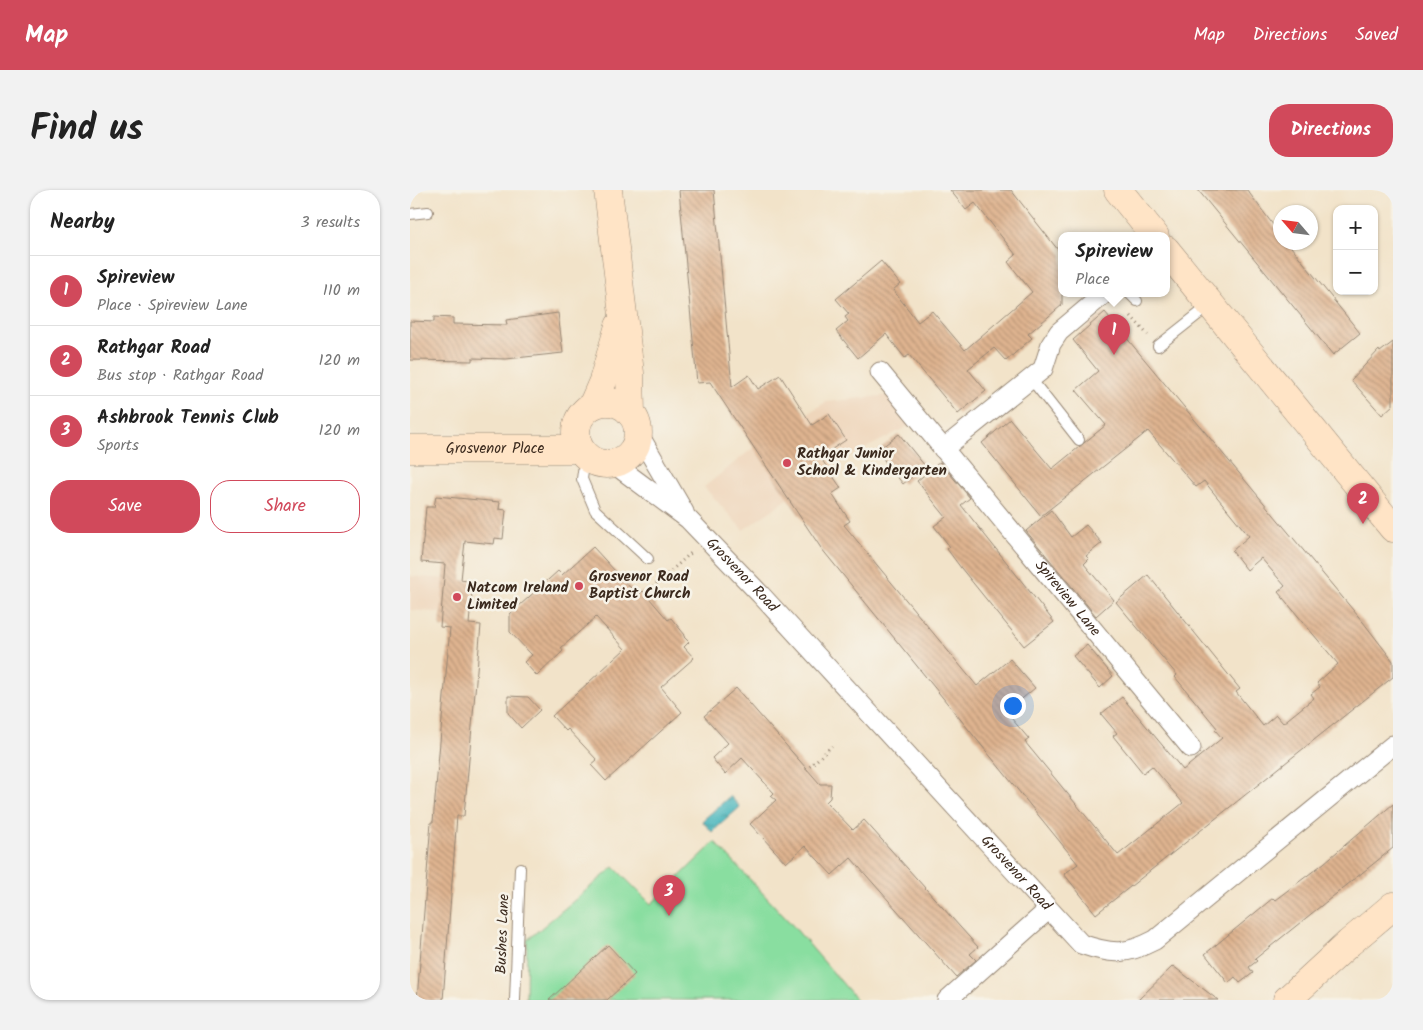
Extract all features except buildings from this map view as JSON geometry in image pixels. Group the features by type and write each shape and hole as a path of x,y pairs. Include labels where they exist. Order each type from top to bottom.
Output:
{"street":[{"name":"Grosvenor Road","path":"608,190 635,424 688,519"},
{"path":"1118,190 1153,232"},
{"path":"1170,255 1393,528"},
{"path":"944,449 1043,369 1051,344 1059,332 1100,297"},
{"name":"Grosvenor Road","path":"594,404 603,381 622,317"},
{"name":"Spireview Lane","path":"880,372 1191,748"},
{"path":"603,401 614,402 624,407 635,424 632,453 624,460 604,465 582,453 575,429 578,419 594,404 603,401"},
{"name":"Grosvenor Place","path":"410,449 582,453"},
{"name":"Grosvenor Road","path":"614,464 688,519 761,595 1081,944 1119,954 1138,949 1155,940 1393,745"},
{"path":"1287,1000 1349,942 1393,906"},
{"path":"947,1000 1048,910"}],"lane":[{"path":"410,214 428,212"},
{"path":"1158,346 1211,304"},
{"path":"1031,379 1079,440"},
{"path":"582,453 582,480 594,510 648,559"},
{"name":"Bushes Lane","path":"515,1000 520,868"}],"path":[{"path":"1134,298 1126,311 1158,346"},
{"path":"646,594 692,552"},
{"path":"806,770 832,746"}],"shaded area":[{"name":"Rathgar Junior School & Kindergarten","path":"889,395 911,425 850,456 743,530 704,487 753,448 826,402"},
{"path":"410,576 475,581 472,615 410,610"}],"green space":[{"path":"715,842 794,927 857,1000 526,1000 527,940 614,867 651,904"}],"water":[{"path":"730,796 740,807 712,832 702,821"}],"place":[{"name":"Spireview","path":"1114,355"},
{"name":"Rathgar Junior School & Kindergarten","path":"787,463"},
{"name":"Rathgar Road","path":"1363,524"},
{"name":"Grosvenor Road Baptist Church","path":"579,586"},
{"name":"Natcom Ireland Limited","path":"457,597"},
{"name":"Ashbrook Tennis Club","path":"669,916"}]}
